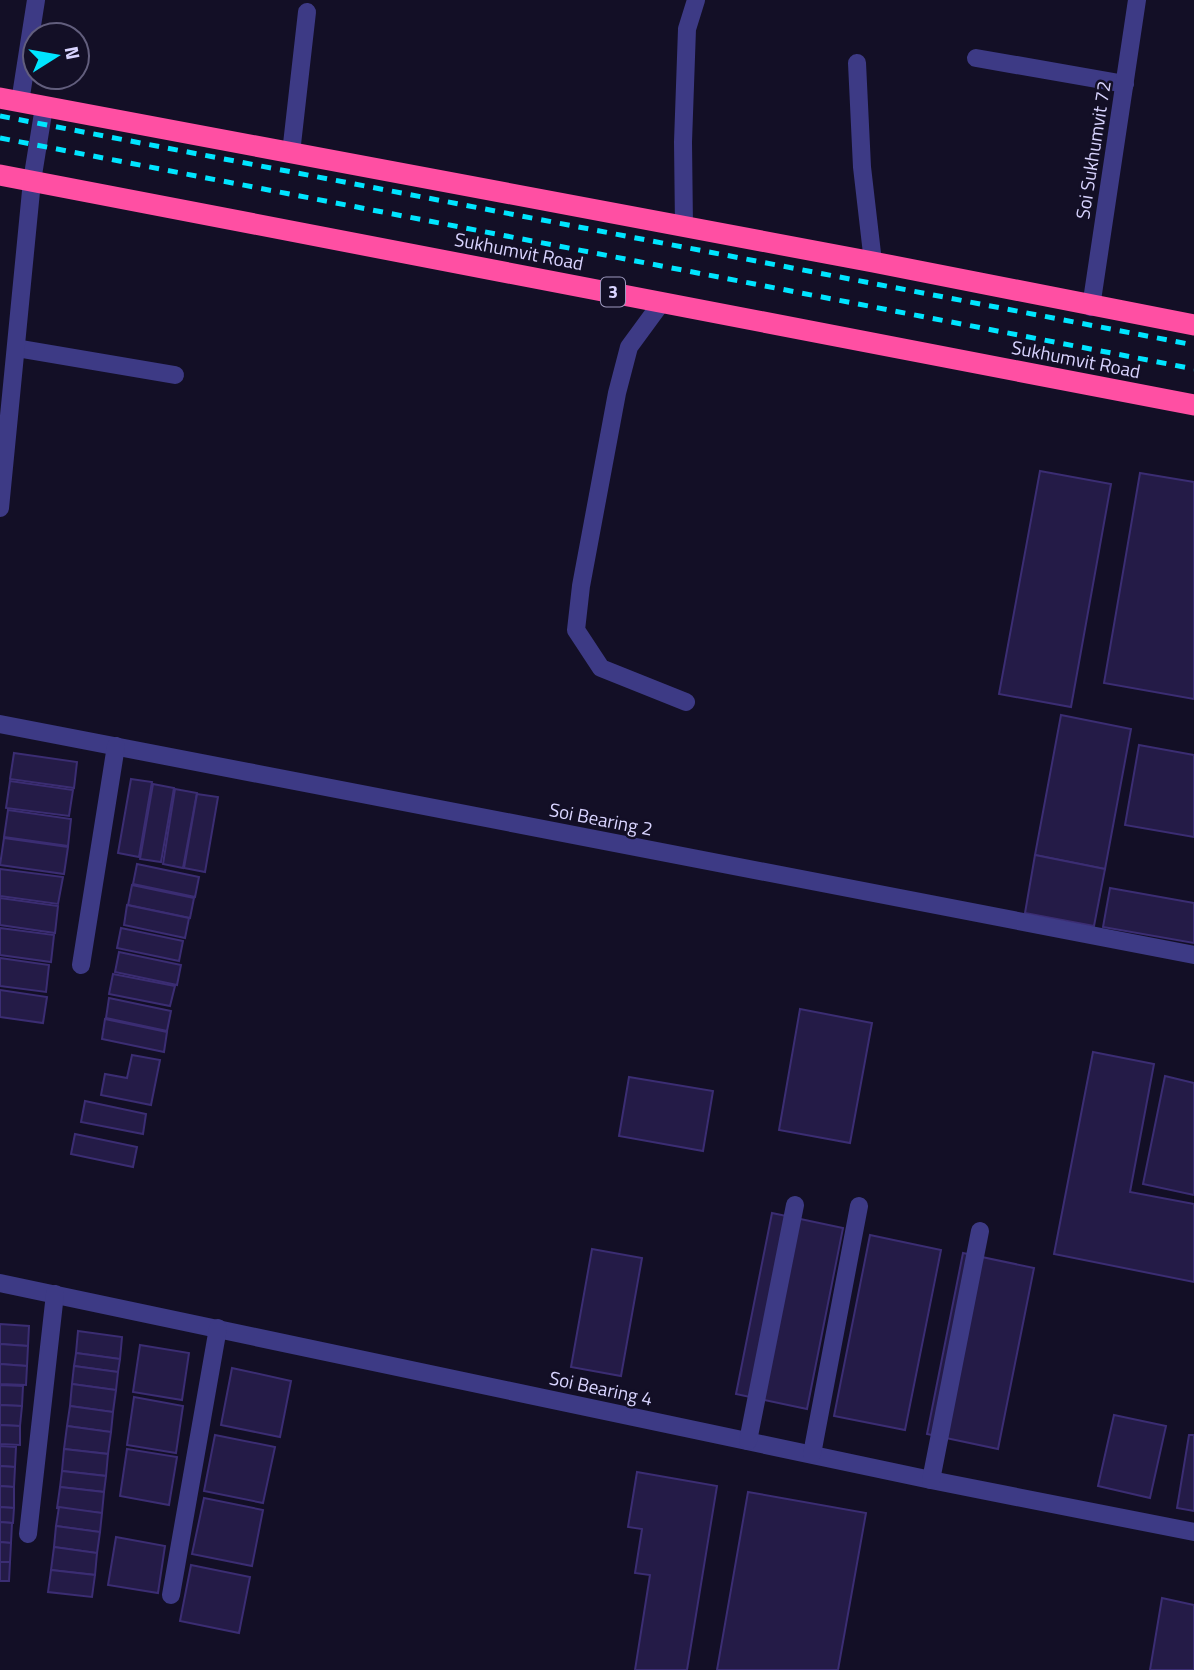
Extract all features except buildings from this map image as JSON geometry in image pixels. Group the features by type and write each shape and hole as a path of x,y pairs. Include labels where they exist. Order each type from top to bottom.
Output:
{"highway":[{"path":"10,100 1194,325"},
{"name":"Sukhumvit Road","path":"0,175 1194,405"}],"street":[{"path":"10,100 36,0"},
{"path":"684,228 683,142 687,29 696,0"},
{"name":"Soi Sukhumvit 72","path":"1091,307 1137,0"},
{"path":"291,153 307,12"},
{"path":"976,58 1125,84"},
{"path":"857,63 862,167 873,262"},
{"path":"0,508 32,181 44,107"},
{"path":"662,302 629,347 617,393 581,586 576,630 601,668 686,702"},
{"path":"16,348 175,375"},
{"name":"Soi Bearing 2","path":"0,724 1194,955"},
{"path":"81,965 116,746"},
{"path":"748,1441 795,1205"},
{"path":"812,1454 859,1206"},
{"path":"931,1479 980,1231"},
{"name":"Soi Bearing 4","path":"0,1283 1194,1532"},
{"path":"28,1534 55,1294"},
{"path":"170,1595 218,1328"}],"railway":[{"path":"0,116 1194,345"},
{"path":"0,138 1194,369"}]}
